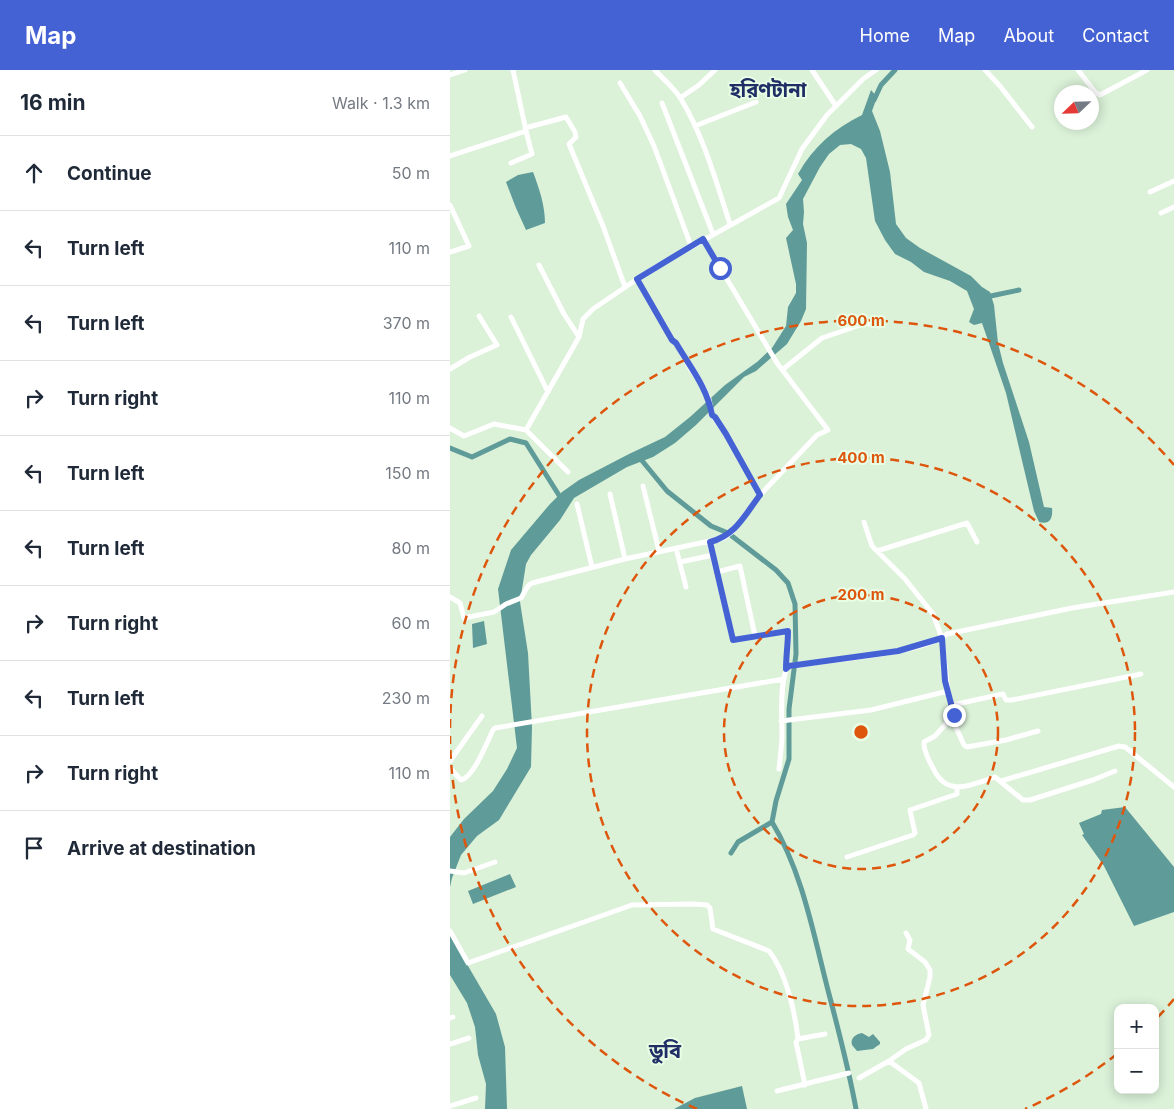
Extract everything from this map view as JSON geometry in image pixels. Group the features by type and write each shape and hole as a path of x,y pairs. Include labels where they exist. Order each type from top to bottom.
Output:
{"street":[{"path":"450,75 465,70"},
{"path":"511,163 532,154 513,70"},
{"path":"655,70 680,98 695,126 714,173 730,224"},
{"path":"680,98 699,86 715,70"},
{"path":"812,70 836,106"},
{"path":"526,430 579,337 583,319 593,309 637,279 703,239 779,198 802,149 827,115 863,79 876,70"},
{"path":"985,70 1032,127"},
{"path":"1078,70 1096,93 1100,95 1147,70"},
{"path":"620,83 640,116 654,146 691,246"},
{"path":"695,126 756,102"},
{"path":"662,103 714,234"},
{"path":"450,156 566,117 576,137 569,144 603,226 625,287"},
{"path":"1150,192 1174,181"},
{"path":"450,205 469,246 450,252"},
{"path":"1161,213 1174,207"},
{"path":"450,597 460,603 464,618 498,610 506,604 521,598 532,583 659,551 724,538 732,532 760,495 817,435 828,430 768,350 703,239"},
{"path":"539,264 564,314 579,337"},
{"path":"637,279 672,340 676,343 702,384 709,400 712,415 726,434 760,495"},
{"path":"450,369 470,357 497,345 479,316"},
{"path":"511,318 548,392"},
{"path":"782,370 822,338 866,323 878,326"},
{"path":"450,428 464,436 494,424 526,430 568,472"},
{"path":"642,486 659,551"},
{"path":"610,494 625,559"},
{"path":"577,504 592,567"},
{"path":"864,522 872,546 905,579 933,614 942,638 948,692 954,715 934,736 926,740 924,746 937,777 946,784 956,788 995,777 1023,800 1030,800 1115,771"},
{"path":"877,551 967,523 976,542"},
{"path":"710,542 733,640 788,631 789,651 786,656 788,668 782,690 782,736 779,770"},
{"path":"676,548 686,588"},
{"path":"680,562 713,555"},
{"path":"717,572 740,566 755,636"},
{"path":"788,668 801,664 898,651 942,638 946,634 1072,608 1174,592"},
{"path":"952,705 1003,694 1006,700 1012,700 1141,674"},
{"path":"450,768 461,780 469,775 482,755 493,730 784,679"},
{"path":"781,721 871,710 948,692"},
{"path":"450,761 482,716"},
{"path":"952,719 964,745 968,747 1038,732"},
{"path":"1001,781 1119,746 1125,747 1174,787"},
{"path":"847,857 913,835 915,832 910,810 957,794 956,788"},
{"path":"450,871 456,873 469,871 495,862"},
{"path":"450,930 468,963 632,905 707,905 710,908 713,929 769,952 773,956 788,992 805,1085"},
{"path":"859,1078 906,1049 926,1040 929,1036 923,1005 930,970 925,962 908,949 910,940 906,933"},
{"path":"798,1039 825,1034"},
{"path":"450,1044 469,1038"},
{"path":"889,1061 919,1083 926,1109"},
{"path":"777,1091 850,1073"},
{"path":"450,1106 476,1098"}],"water":[{"path":"871,90 877,97 872,111 880,131 890,172 896,224 906,238 920,248 971,276 990,292 994,305 998,343 1003,363 1029,442 1044,507 1052,508 1050,520 1043,523 1039,522 1034,511 1006,393 982,323 974,325 969,322 974,309 967,291 950,281 924,272 911,262 895,254 875,221 866,158 861,149 851,144 840,145 829,154 820,167 803,199 803,224 807,243 806,309 787,344 756,371 744,377 696,425 675,443 653,457 627,467 574,498 560,520 531,555 526,564 520,602 528,653 532,727 531,767 499,820 477,836 461,855 450,887 450,837 464,819 493,791 507,769 517,748 498,589 511,550 562,492 579,480 665,437 725,385 757,362 772,348 786,326 788,307 796,293 796,284 786,238 793,230 786,204 802,180 798,174 804,164 834,132 862,115"},
{"path":"533,172 543,203 545,223 526,230 506,182 518,175"},
{"path":"484,621 487,644 473,648 472,624"},
{"path":"1125,807 1174,867 1174,912 1134,926 1104,866 1082,835 1084,834 1079,823 1101,814 1102,810"},
{"path":"510,874 516,887 473,904 468,891"},
{"path":"450,935 496,1014 505,1047 507,1109 485,1109 486,1084 478,1055 475,1027 467,1003 450,975"},
{"path":"862,1033 869,1037 873,1034 880,1044 873,1049 857,1051 852,1045 852,1040 856,1035"},
{"path":"742,1086 747,1109 674,1109 695,1098"}],"waterway":[{"path":"874,100 881,85 895,70"},
{"path":"986,297 1019,290"},
{"path":"450,448 472,457 510,439 526,443 562,500"},
{"path":"639,457 667,491 711,526 728,533 776,570 788,583 795,604 796,654 789,709 789,759 776,801 772,822 783,842 800,884 844,1051 856,1109"},
{"path":"731,853 738,842 772,822"}],"district":[{"name":"হরিণটানা","path":"768,90"},
{"name":"ডুবি","path":"665,1051"}],"route":[{"path":"720,268 703,239 637,279 672,340 676,343 702,384 709,400 712,415 726,434 760,495 732,532 724,538 710,542 733,640 788,631 789,651 786,656 786,669 789,666 898,651 942,638 945,681 954,715"}]}
